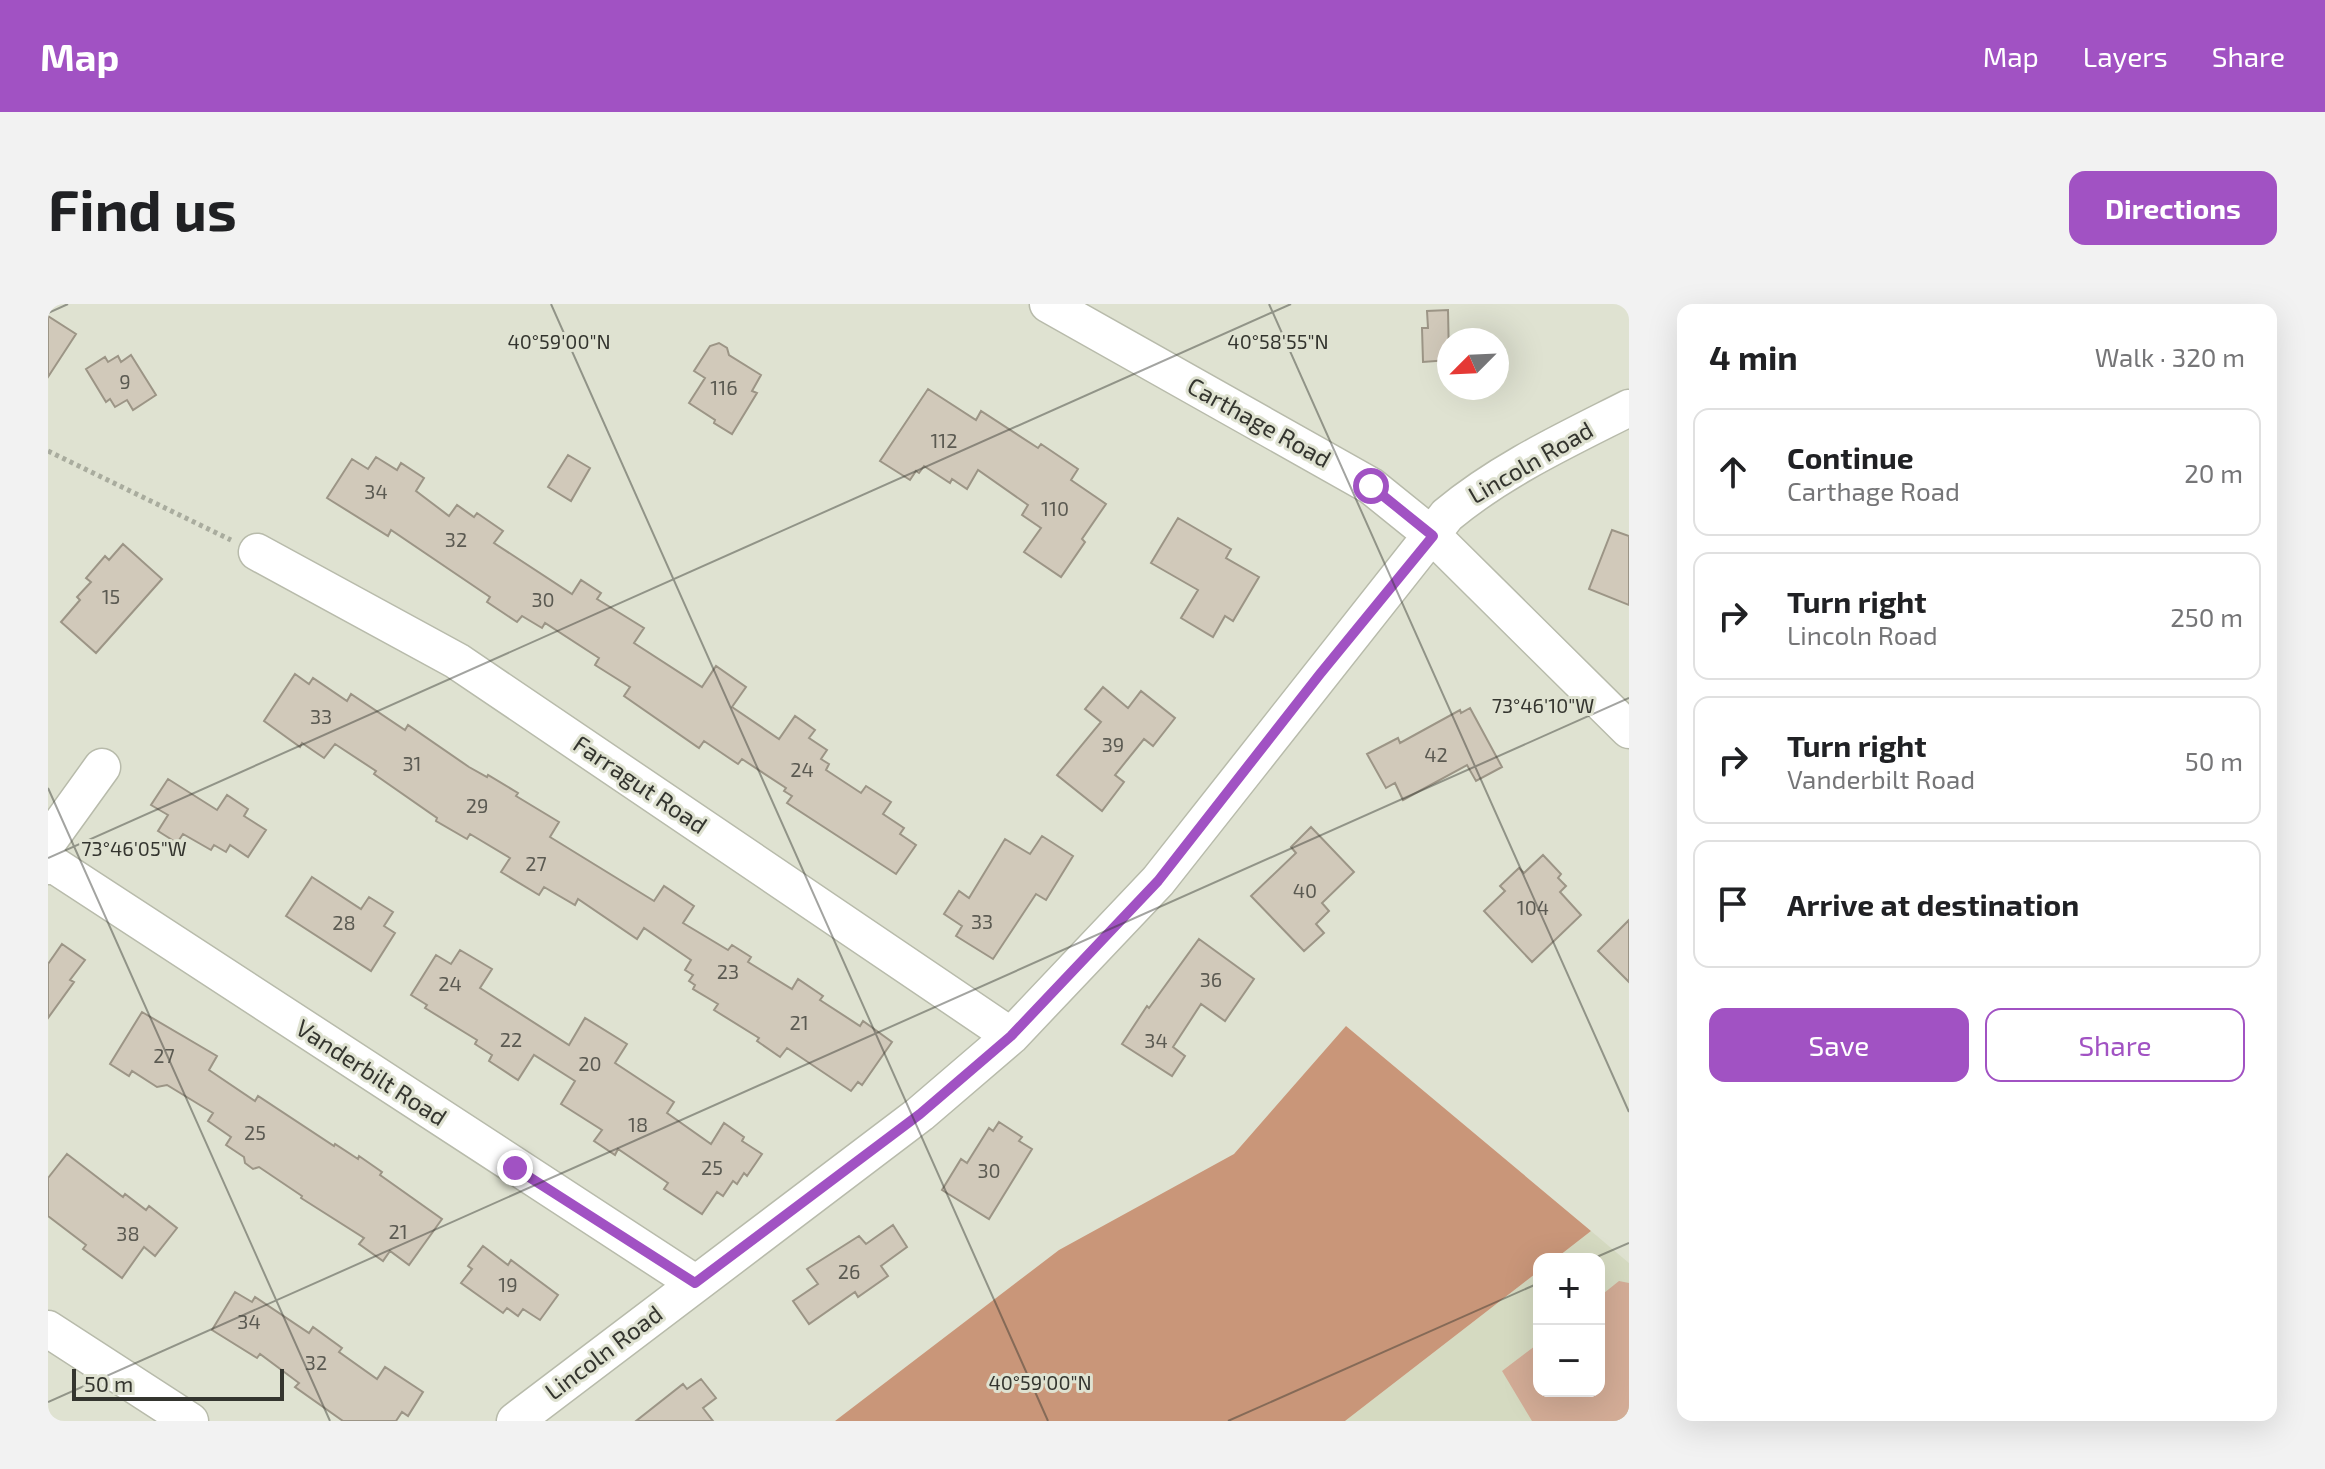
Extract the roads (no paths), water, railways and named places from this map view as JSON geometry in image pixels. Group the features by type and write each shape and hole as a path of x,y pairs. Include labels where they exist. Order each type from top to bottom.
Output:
{"street":[{"name":"Carthage Road","path":"1048,304 1371,486 1433,536 1629,730"},
{"name":"Lincoln Road","path":"515,1421 920,1114 1011,1036 1158,881 1447,515 1478,489 1629,408"},
{"name":"Farragut Road","path":"257,552 457,661 1011,1036"},
{"path":"48,842 102,767"},
{"name":"Vanderbilt Road","path":"48,866 54,865 695,1283"},
{"path":"48,1329 190,1421"}]}
